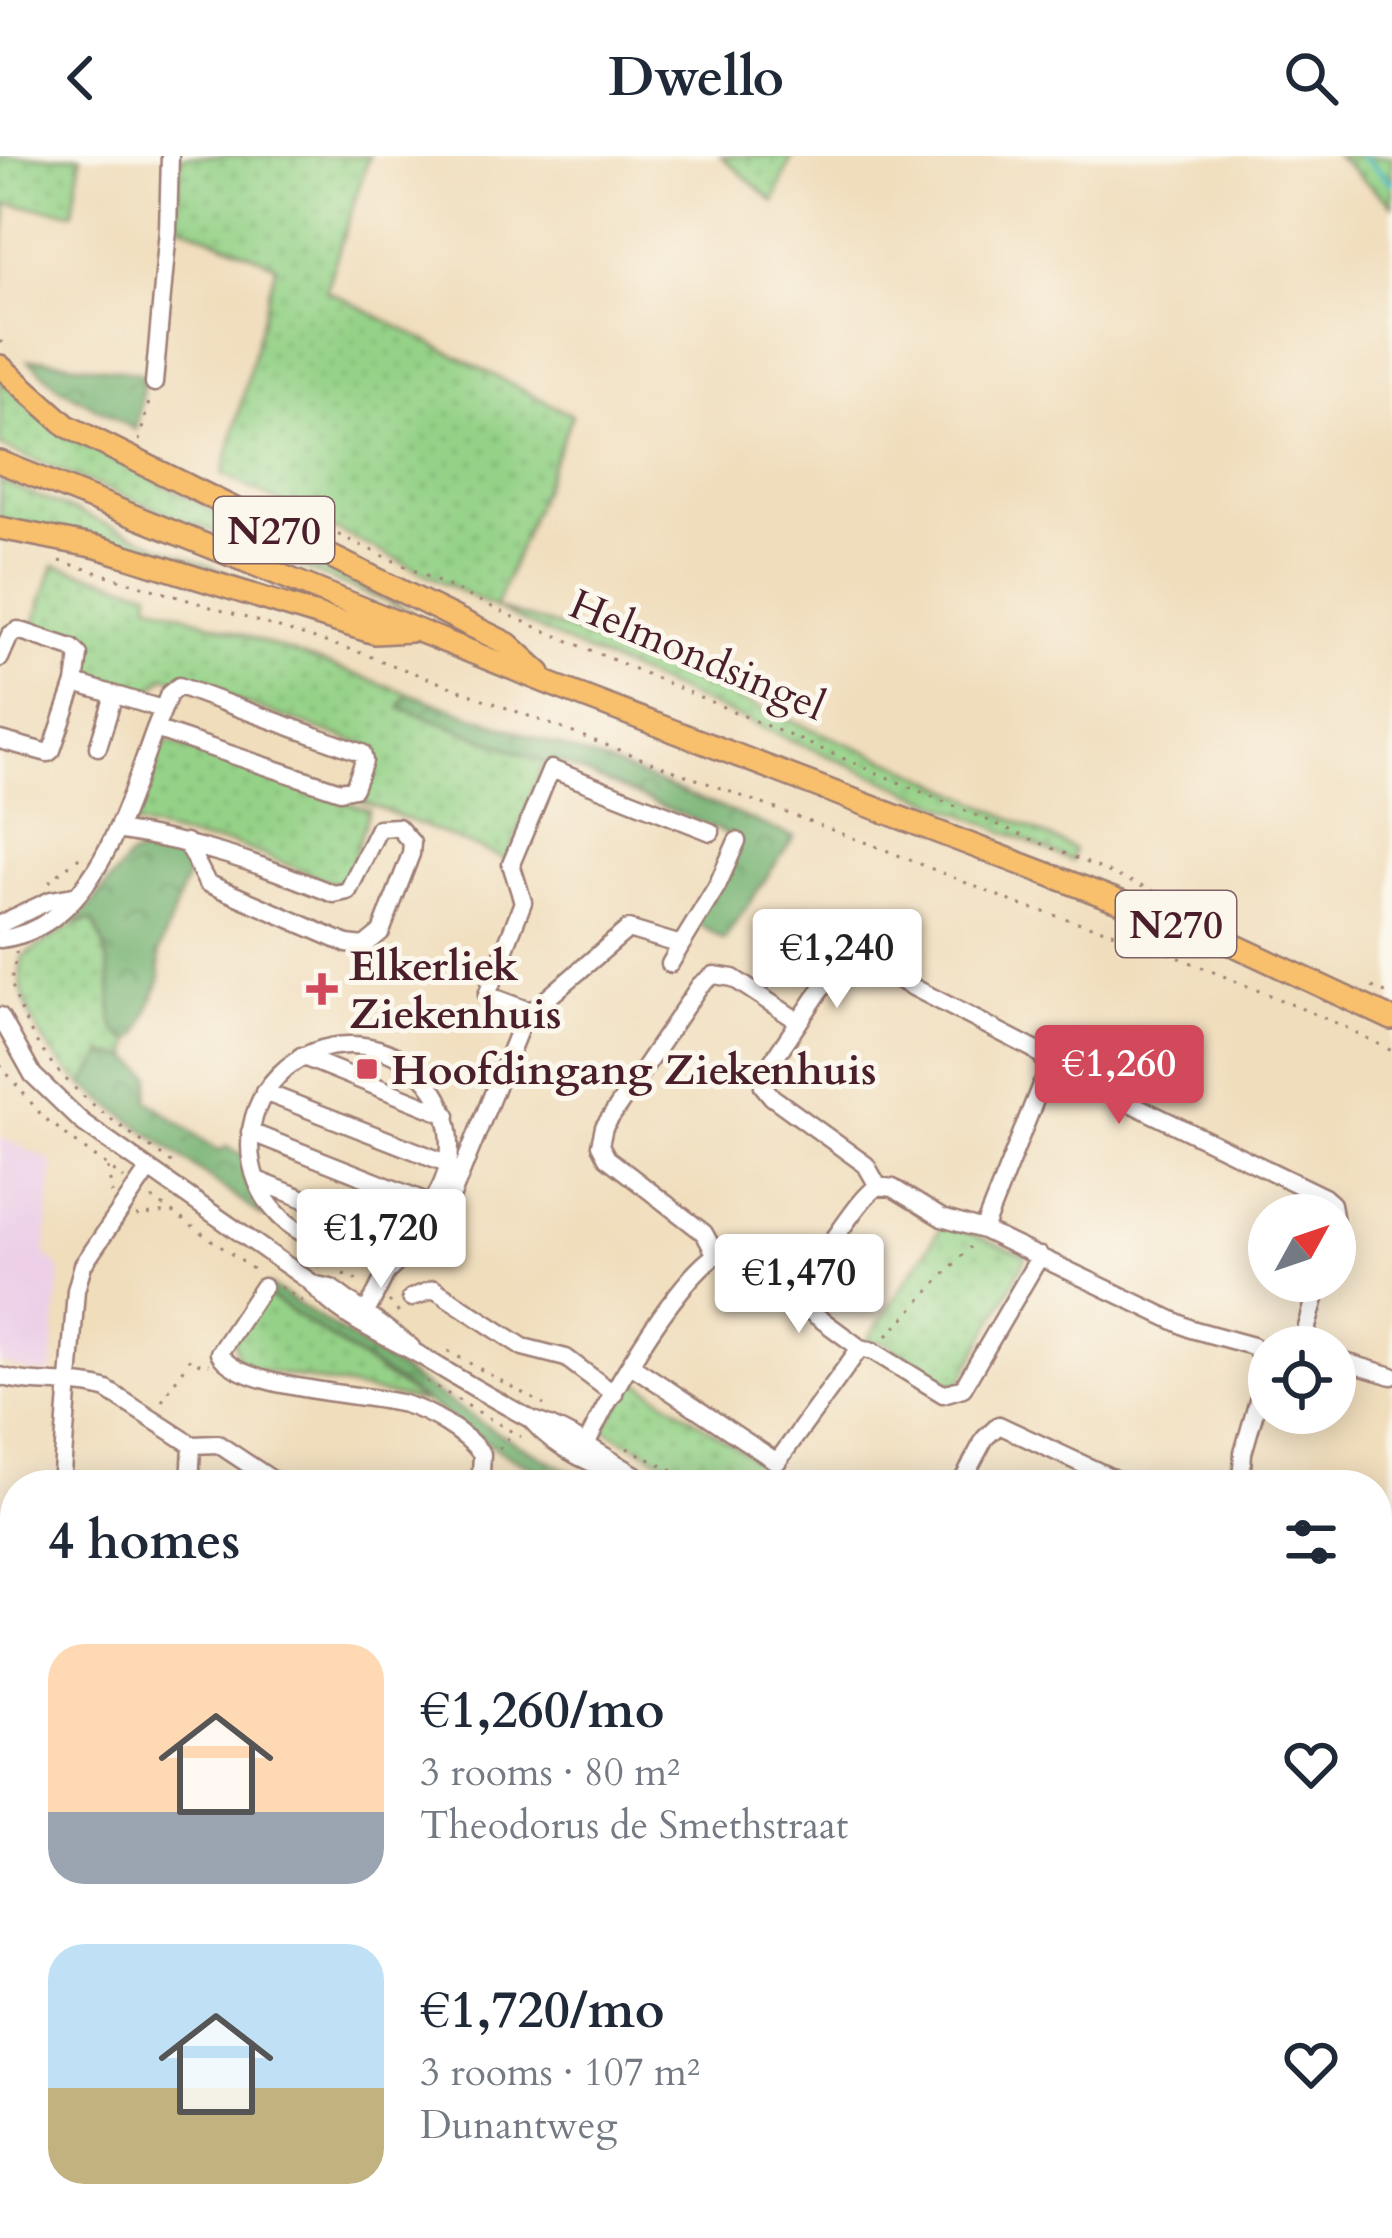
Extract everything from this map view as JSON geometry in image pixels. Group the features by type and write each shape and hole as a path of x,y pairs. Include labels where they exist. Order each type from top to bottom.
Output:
{"main road":[{"name":"N270","path":"4,357 68,425 508,644 554,685"},
{"name":"Helmondsingel","path":"0,462 554,685 1236,946 1392,1019"},
{"name":"N270","path":"0,528 98,547 375,633 418,631"}],"street":[{"path":"154,382 170,156"},
{"path":"0,658 10,635 18,630 72,648 79,655 75,682 55,745 48,753 0,740"},
{"path":"75,682 162,709"},
{"path":"4,933 51,900 73,896 98,867 117,830 162,709 172,689 179,686 356,749 364,761 354,788 346,792 155,729"},
{"path":"98,746 114,695"},
{"path":"525,1016 487,995 523,902 511,864 551,769 711,832"},
{"path":"117,830 186,842 238,855 342,895 354,882 379,828 398,826 412,843 381,932 364,946 347,944 207,883 186,842"},
{"path":"670,964 717,886 737,841"},
{"path":"386,1273 427,1234 448,1205 525,1016 628,928 681,945"},
{"path":"878,1186 866,1165 763,1086 765,1072 832,973 849,964 871,965 1033,1049 1051,1073"},
{"path":"798,1021 733,978 714,975 700,985 604,1127 600,1145 607,1158 704,1234 716,1255 740,1261 771,1279 788,1283 804,1277 863,1196 878,1186 893,1188 942,1217 983,1230 1191,1329 1248,1345"},
{"path":"0,1016 20,1057 82,1122 311,1283 322,1297 364,1318 392,1344 418,1354 532,1420 587,1444 628,1470"},
{"path":"351,1043 377,1047 402,1058 430,1082 447,1115 449,1164 432,1204 391,1237 362,1245 327,1243 297,1230 272,1208 256,1180 250,1132 264,1093 280,1072 302,1056 351,1043"},
{"path":"302,1056 447,1115"},
{"path":"983,1230 1041,1085 1051,1073 1064,1071 1318,1194"},
{"path":"264,1093 449,1164"},
{"path":"250,1132 432,1204"},
{"path":"62,1470 79,1277 148,1170"},
{"path":"256,1180 339,1213"},
{"path":"364,1318 386,1273 391,1237"},
{"path":"362,1245 386,1273"},
{"path":"587,1444 632,1365 699,1266 716,1255"},
{"path":"788,1283 796,1300 943,1394 963,1388 1040,1256"},
{"path":"263,1287 219,1353 221,1358 253,1377 406,1405 434,1417 474,1444 482,1454 481,1470"},
{"path":"411,1298 434,1289 523,1347 566,1358 614,1394"},
{"path":"632,1365 777,1462 867,1349"},
{"path":"1356,1365 1392,1376"},
{"path":"0,1376 32,1385 107,1390 192,1445 218,1444 257,1470"},
{"path":"968,1470 985,1438 999,1425 1095,1470"},
{"path":"1242,1470 1249,1434"},
{"path":"191,1470 192,1445"}],"path":[{"path":"0,340 4,357"},
{"path":"139,443 154,382"},
{"name":"Helmondsingel","path":"248,493 520,620 1181,903"},
{"path":"58,560 358,652 1024,906 1132,938 1392,1051"},
{"path":"38,888 87,850"},
{"path":"4,933 18,956 11,977 25,1023 50,1064 93,1106 177,1166"},
{"path":"3,980 11,977"},
{"path":"1371,986 1392,995"},
{"path":"0,1065 43,1117 108,1168"},
{"path":"115,1218 172,1211 184,1194"},
{"path":"867,1349 960,1261 983,1230"},
{"path":"337,1273 379,1292 408,1324"},
{"path":"441,1347 556,1412"},
{"path":"151,1418 190,1358 203,1366 221,1358"},
{"path":"587,1444 659,1470"}],"shaded area":[{"path":"0,1137 53,1162 45,1254 60,1269 51,1373 0,1363"}],"green space":[{"path":"0,156 81,156 73,212 7,204 0,289"},
{"path":"181,156 369,156 326,290 572,415 495,608 223,474 276,265 177,223"},
{"path":"721,156 792,156 774,202"},
{"path":"1336,156 1392,156 1392,205"},
{"path":"28,360 145,374 136,430 62,389"},
{"path":"0,380 70,437 412,612 0,446"},
{"path":"0,481 259,586 0,518"},
{"path":"54,565 150,591 149,602 408,693 401,708 544,762 507,860 362,801 376,749 165,676 141,694 88,676 83,672 89,645 33,627"},
{"path":"496,608 566,629 901,765 1074,849 1072,861 575,647"},
{"path":"408,693 618,767 794,837 724,940 695,922 732,836 561,763 554,766 400,707"},
{"path":"159,741 369,810 344,887 232,843 132,824 130,815"},
{"path":"146,850 167,852 191,865 159,952 160,980 139,1034 131,1041 113,1023 107,959 99,934 92,920 75,924 129,858"},
{"path":"92,920 108,964 122,1037 131,1041 130,1058 104,1054 83,1085 35,1026 22,991 21,973 23,956 75,924"},
{"path":"104,1054 130,1058 151,1076 148,1100 218,1151 227,1147 243,1156 264,1218 83,1085"},
{"path":"944,1223 1027,1256 961,1382 953,1385 884,1342 866,1342"},
{"path":"269,1285 494,1431 567,1470 536,1470 501,1452 264,1293"},
{"path":"264,1293 424,1402 250,1368 238,1358 234,1340"},
{"path":"635,1380 763,1465 759,1470 681,1470 603,1429"}],"waterway":[{"path":"1362,156 1392,183"}],"place":[{"name":"Elkerliek Ziekenhuis","path":"322,989"},
{"name":"Hoofdingang Ziekenhuis","path":"367,1069"}]}
